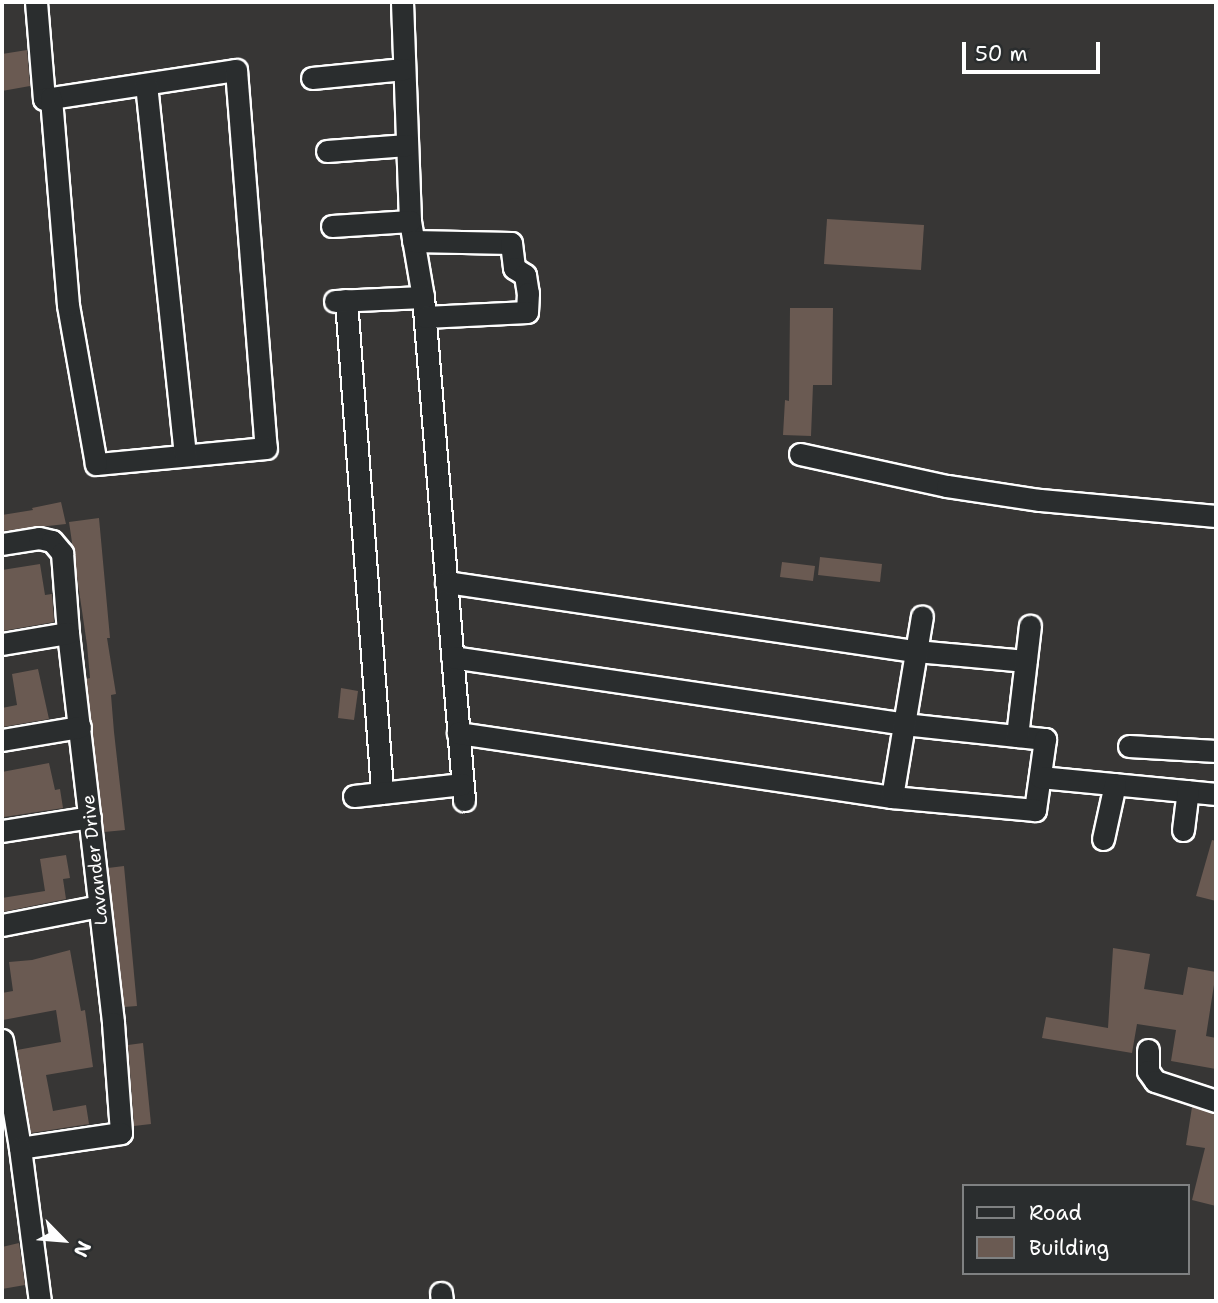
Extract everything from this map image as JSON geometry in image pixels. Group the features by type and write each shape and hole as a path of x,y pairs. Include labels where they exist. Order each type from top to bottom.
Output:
{"street":[{"path":"36,2 44,99 236,71 266,448 96,464 68,305 51,98"},
{"path":"354,796 463,792 424,307 412,231 401,2"},
{"path":"312,78 404,69"},
{"path":"146,84 184,455"},
{"path":"327,152 407,145"},
{"path":"332,226 412,231 510,243 514,268 525,275 528,293 527,312 341,300 382,793"},
{"path":"800,454 881,473 1027,498 1216,516"},
{"name":"Lavander Drive","path":"2,544 40,538 52,541 62,553 68,633 113,1023 121,1133 20,1148"},
{"path":"446,582 916,651 1026,661"},
{"path":"892,797 922,617"},
{"path":"1017,736 1030,626"},
{"path":"2,643 68,633"},
{"path":"452,657 904,724 1045,739 1035,810 892,797 458,733"},
{"path":"2,740 80,727"},
{"path":"1129,746 1216,751"},
{"path":"1040,777 1216,794"},
{"path":"1103,839 1115,784"},
{"path":"1183,830 1188,791"},
{"path":"2,831 90,817"},
{"path":"2,925 99,906"},
{"path":"2,1040 20,1148 40,1301"},
{"path":"1148,1050 1148,1072 1155,1081 1216,1101"}],"building":[{"path":"27,50 30,86 2,91 2,54"},
{"path":"827,219 924,225 921,270 824,264"},
{"path":"790,308 833,308 832,385 813,385 811,436 783,435 785,400 789,401"},
{"path":"61,502 66,524 2,531 2,515"},
{"path":"99,518 110,638 107,638 116,694 111,695 114,732 125,830 104,832 86,679 90,678 87,645 69,522"},
{"path":"820,557 882,564 880,582 818,575"},
{"path":"782,562 815,566 813,581 780,577"},
{"path":"40,564 45,595 52,594 54,622 2,631 2,570"},
{"path":"38,669 49,719 2,727 2,708 17,705 12,674"},
{"path":"341,688 358,691 354,720 338,718"},
{"path":"49,763 55,790 60,789 63,808 4,817 2,772"},
{"path":"1212,840 1216,841 1216,901 1196,896"},
{"path":"66,855 70,878 63,879 66,899 2,912 2,898 45,891 40,859"},
{"path":"124,866 137,1006 124,1007 108,868"},
{"path":"1113,948 1150,954 1144,989 1183,995 1188,967 1216,972 1206,1036 1216,1038 1216,1069 1171,1061 1176,1030 1137,1024 1132,1053 1042,1038 1046,1017 1108,1028"},
{"path":"70,950 81,1011 85,1010 93,1067 46,1075 53,1111 86,1105 89,1124 31,1133 17,1050 61,1042 56,1010 3,1020 2,993 13,991 9,962 32,960"},
{"path":"143,1043 151,1124 134,1126 128,1045"},
{"path":"1192,1107 1216,1114 1216,1206 1192,1200 1205,1148 1186,1145"},
{"path":"19,1243 25,1285 2,1289 2,1247"}]}
